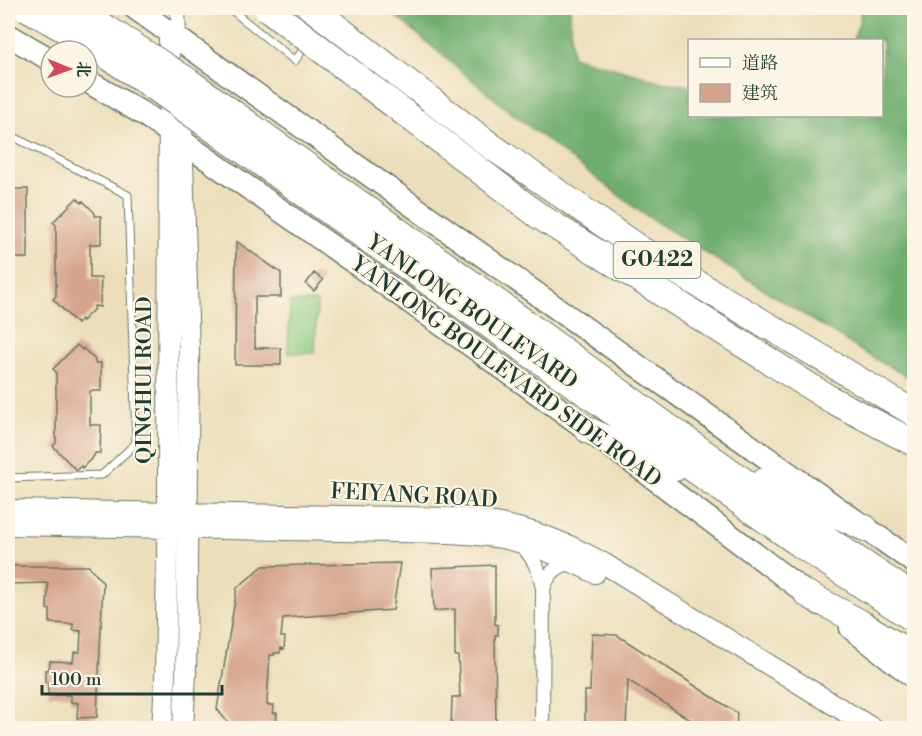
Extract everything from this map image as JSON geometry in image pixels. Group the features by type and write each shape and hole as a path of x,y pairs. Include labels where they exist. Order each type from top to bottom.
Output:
{"highway":[{"name":"YANLONG BOULEVARD","path":"27,8 85,41 455,286 915,597"},
{"name":"YANLONG BOULEVARD","path":"75,8 189,81 719,487 801,545 915,619"},
{"name":"G0422","path":"267,8 540,216 830,399 915,443"},
{"name":"G0422","path":"316,16 491,146 638,248 915,413"},
{"path":"588,430 719,487"},
{"path":"705,454 865,528"},
{"path":"807,594 915,656"}],"main road":[{"path":"135,8 915,562"},
{"path":"8,34 39,53"},
{"name":"YANLONG BOULEVARD SIDE ROAD","path":"99,88 176,136 510,373 741,543 915,677"}],"street":[{"path":"169,8 174,36"},
{"path":"174,36 178,8"},
{"name":"QINGHUI ROAD","path":"174,36 176,136 189,351 186,674 183,729"},
{"name":"QINGHUI ROAD","path":"162,729 165,683 176,136"},
{"name":"FEIYANG ROAD","path":"8,510 449,533 503,538 574,562 596,574 848,729"},
{"name":"FEIYANG ROAD","path":"188,521 456,518 501,523 542,534 564,542 603,563 872,729"},
{"name":"FEIYANG ROAD","path":"8,525 167,520"},
{"path":"520,543 536,565 543,589 542,729"},
{"path":"543,589 547,578 555,569 574,562"}],"lane":[{"path":"229,8 295,61 313,34"},
{"path":"316,16 331,8"},
{"path":"8,134 128,195 136,443 102,475 8,478"}],"shaded area":[{"path":"8,720 63,720 63,728 8,728"}],"green space":[{"path":"386,8 570,8 572,56 662,82 688,86 688,117 883,117 883,39 853,39 860,20 861,8 914,8 914,380 870,356 642,213 514,115"},
{"path":"290,302 317,302 315,353 288,353"}],"building":[{"path":"8,189 28,189 28,258 14,258 14,246 8,246"},
{"path":"77,198 95,213 95,216 101,216 101,244 90,244 90,278 101,278 100,307 94,306 94,309 77,324 53,299 56,296 56,225 53,222"},
{"path":"236,241 281,273 281,297 255,297 255,348 281,348 281,365 235,365"},
{"path":"314,273 323,280 314,291 306,284"},
{"path":"77,345 95,360 95,363 101,363 101,391 90,391 90,425 101,425 100,453 95,453 82,468 81,466 76,470 53,446 56,443 56,372 53,369"},
{"path":"400,563 393,610 283,618 281,637 285,637 284,649 281,648 280,653 270,655 267,705 274,705 273,713 277,713 276,725 272,724 271,729 233,729 217,709 237,588 263,566"},
{"path":"495,565 495,624 498,625 498,635 495,635 496,729 451,729 452,697 460,697 458,656 455,656 455,609 434,611 432,568"},
{"path":"8,566 89,566 103,583 97,717 77,718 78,703 71,702 71,695 48,695 45,670 49,670 50,661 73,662 74,652 80,652 81,631 73,630 73,624 50,623 50,610 47,609 48,583 8,584"},
{"path":"592,634 617,635 737,713 736,729 693,729 694,722 628,680 626,729 585,729 585,691 590,691"}]}
